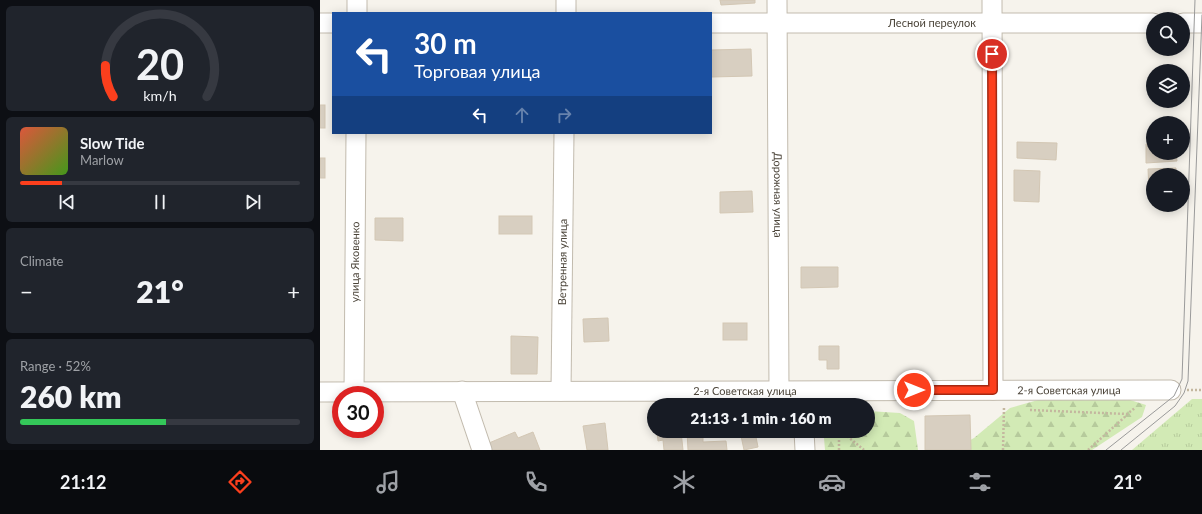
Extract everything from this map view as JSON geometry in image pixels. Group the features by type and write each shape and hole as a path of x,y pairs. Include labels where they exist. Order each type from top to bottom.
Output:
{"street":[{"path":"356,12 357,0"},
{"path":"566,0 566,12"},
{"name":"Дорожная улица","path":"777,0 779,391"},
{"path":"992,0 998,390"},
{"path":"320,23 332,23"},
{"name":"Лесной переулок","path":"712,23 1146,23"},
{"path":"1190,23 1202,23"},
{"name":"улица Яковенко","path":"354,386 356,134"},
{"name":"Ветренная улица","path":"561,391 564,134"},
{"name":"2-я Советская улица","path":"384,392 779,391 804,398 998,390 1171,390"},
{"path":"462,391 482,450"},
{"name":"2-я Советская улица","path":"320,392 332,392"},
{"path":"804,438 805,450"}],"path":[{"path":"998,390 1003,450"},
{"path":"1088,450 1127,414"},
{"path":"839,450 840,438"},
{"path":"849,438 864,450"}],"green space":[{"path":"1127,399 1146,405 1142,417 1092,450 952,450 974,438 1010,408 1038,400"},
{"path":"1192,399 1202,399 1202,450 1132,450"},
{"path":"875,411 900,413 914,421 918,450 825,450 824,438 875,438"}],"building":[{"path":"720,0 755,0 755,3 721,5"},
{"path":"751,49 752,76 712,77 712,50"},
{"path":"320,105 325,105 325,128 320,128"},
{"path":"1017,142 1057,143 1056,160 1017,158"},
{"path":"320,158 325,158 325,178 320,178"},
{"path":"1146,160 1177,161 1146,163"},
{"path":"1014,170 1040,171 1039,202 1014,201"},
{"path":"752,191 753,212 720,213 720,192"},
{"path":"499,216 532,216 532,234 499,234"},
{"path":"375,218 403,218 403,241 375,240"},
{"path":"801,267 838,267 838,287 801,288"},
{"path":"608,318 609,341 584,342 583,319"},
{"path":"723,323 747,323 747,340 723,340"},
{"path":"511,336 538,337 537,374 511,374"},
{"path":"819,346 839,346 839,369 827,369 827,360 819,360"},
{"path":"970,415 971,450 925,450 925,416"},
{"path":"605,423 608,450 587,450 583,426"},
{"path":"515,432 518,438 533,432 540,450 492,450 489,443"},
{"path":"658,438 682,438 683,450 664,450 663,440 658,441"},
{"path":"687,438 703,438 703,442 726,441 727,450 688,450"},
{"path":"741,438 756,438 758,447 744,450"}],"tram line":[{"path":"1106,450 1174,396 1182,379 1195,0"},
{"path":"1121,450 1175,406 1184,393 1188,381 1202,15"}],"route":[{"path":"914,390 993,390 992,54"}]}
